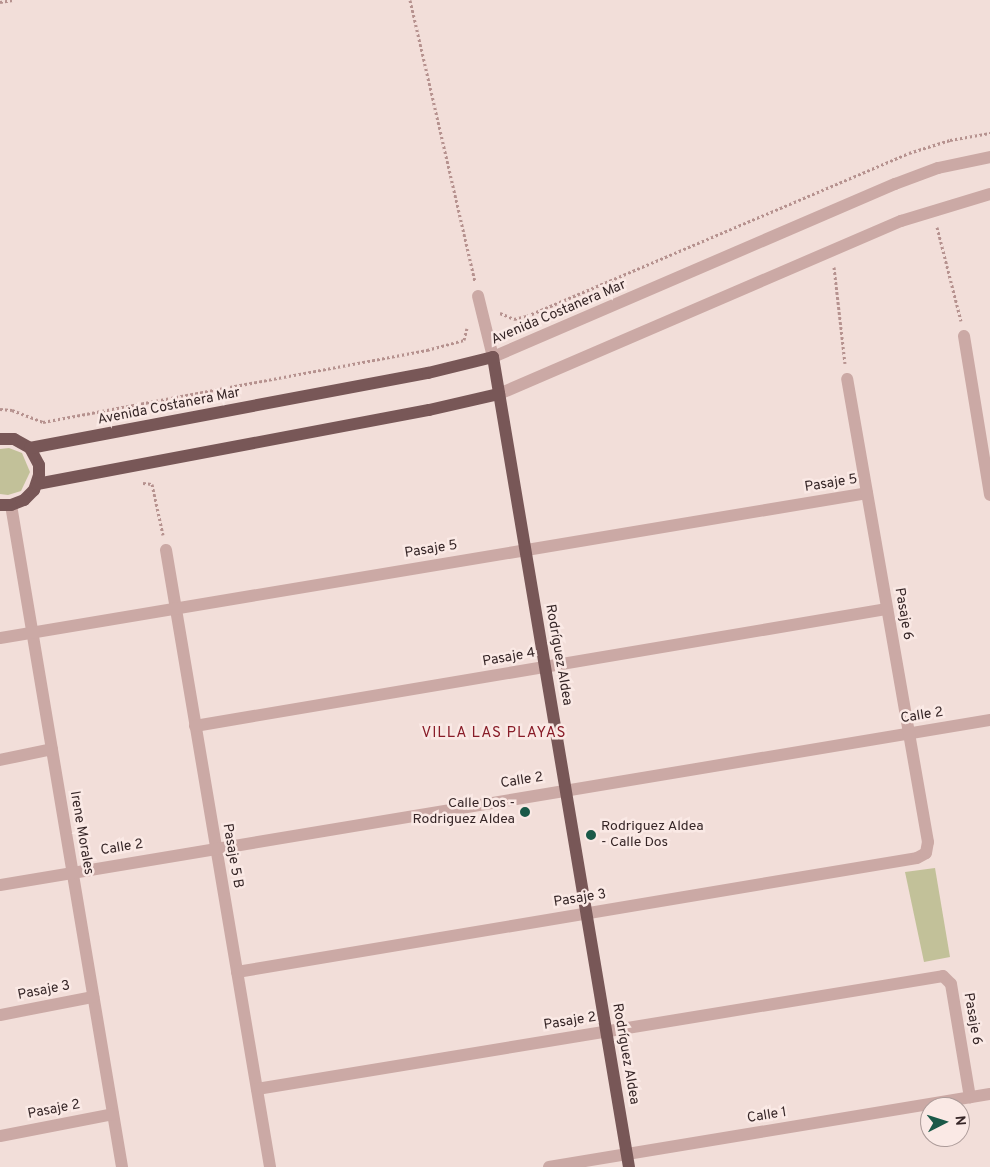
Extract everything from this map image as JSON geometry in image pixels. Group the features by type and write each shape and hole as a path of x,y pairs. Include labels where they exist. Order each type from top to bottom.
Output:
{"main road":[{"name":"Rodríguez Aldea","path":"493,357 628,1161"},
{"name":"Avenida Costanera Mar","path":"30,448 428,373 493,357"},
{"path":"37,484 429,410 499,394"},
{"path":"0,439 14,439 30,448 39,465 37,484 24,500 5,505"}],"street":[{"name":"Avenida Costanera Mar","path":"493,357 895,184 938,168 990,156"},
{"path":"499,394 932,210 990,194"},
{"name":"Rodríguez Aldea","path":"478,296 493,357"},
{"path":"964,336 990,495"},
{"name":"Pasaje 6","path":"847,379 928,842 926,853"},
{"name":"Pasaje 5","path":"0,638 867,493"},
{"name":"Irene Morales","path":"5,505 32,632 122,1167"},
{"name":"Pasaje 5 B","path":"166,550 270,1167"},
{"name":"Pasaje 4","path":"195,726 887,609"},
{"name":"Calle 2","path":"0,885 216,847 990,720"},
{"path":"0,760 52,749"},
{"name":"Pasaje 3","path":"237,972 917,858 926,853"},
{"name":"Pasaje 2","path":"257,1089 938,976 946,977"},
{"name":"Pasaje 6","path":"946,977 951,984 970,1097"},
{"name":"Pasaje 3","path":"0,1015 93,997"},
{"name":"Calle 1","path":"970,1097 990,1094"},
{"name":"Calle 1","path":"549,1167 628,1161 920,1106"},
{"name":"Pasaje 2","path":"0,1136 113,1114"}],"path":[{"path":"0,2 13,0"},
{"path":"410,0 478,296"},
{"path":"932,210 964,336"},
{"path":"832,252 847,379"},
{"path":"130,466 133,483 152,484 166,550"}],"green space":[{"path":"9,448 22,453 30,472 21,491 8,495 0,494 0,449"},
{"path":"935,868 950,957 924,962 905,872"}],"place":[{"name":"Calle Dos - Rodriguez Aldea","path":"525,812"},
{"name":"Rodriguez Aldea - Calle Dos","path":"591,835"}],"district":[{"name":"VILLA LAS PLAYAS","path":"494,734"}]}
